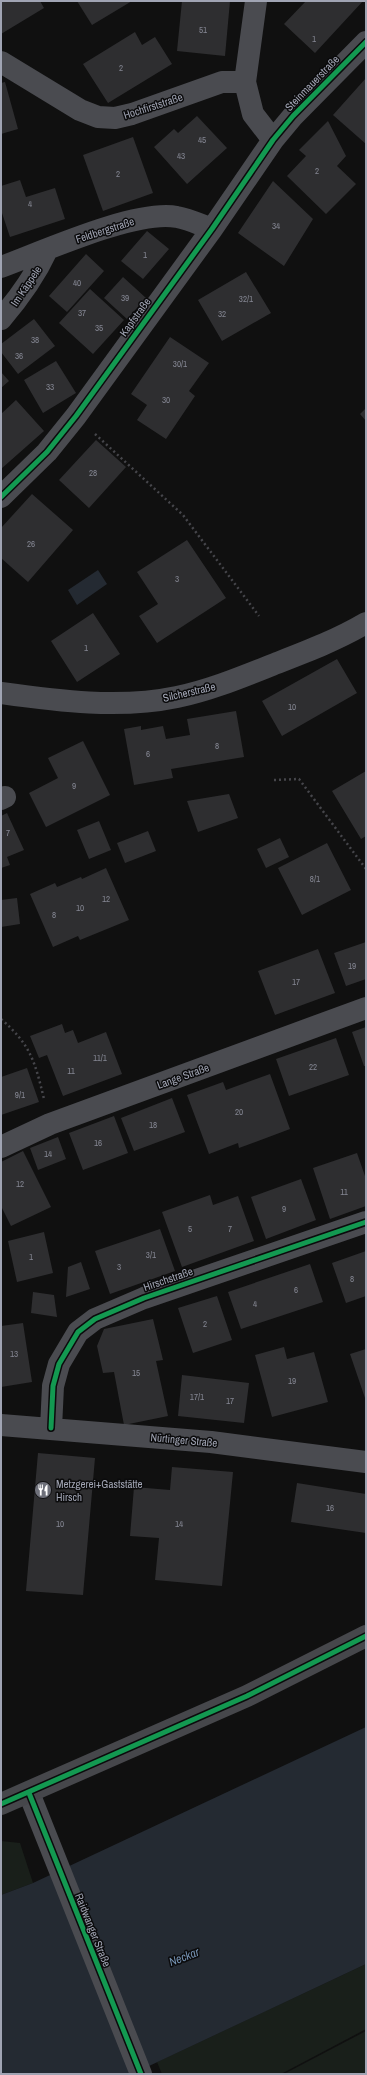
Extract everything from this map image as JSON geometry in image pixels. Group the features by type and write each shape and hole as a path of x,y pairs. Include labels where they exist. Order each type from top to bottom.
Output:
{"main road":[{"path":"1,1804 247,1696 366,1636"}],"street":[{"path":"256,1 245,82 253,114 273,140"},
{"name":"Steinmauerstraße","path":"273,140 293,116 366,42"},
{"name":"Hochfirststraße","path":"1,62 80,110 98,117 114,118 132,114 222,82 245,82"},
{"name":"Kapfstraße","path":"1,497 47,452 76,416 212,229 273,140"},
{"name":"Feldbergstraße","path":"1,267 101,230 148,217 177,217 212,229"},
{"name":"Im Käppele","path":"1,319 24,293 38,271 47,250"},
{"name":"Silcherstraße","path":"1,693 46,700 83,702 134,702 175,697 238,679 338,639 366,623"},
{"name":"Lange Straße","path":"1,1146 50,1124 366,1008"},
{"name":"Hirschstraße","path":"51,1428 53,1386 59,1364 78,1332 95,1319 144,1298 366,1222"},
{"name":"Nürtinger Straße","path":"1,1425 211,1442 366,1462"},
{"name":"Raidwanger Straße","path":"29,1793 47,1843 141,2074"}],"path":[{"path":"76,416 183,515 259,616"},
{"path":"274,780 299,779 366,869"},
{"path":"1,1019 15,1031 34,1058 50,1124"}],"shaded area":[{"path":"1,1841 20,1843 33,1883 1,1895"},
{"path":"366,1964 366,2029 281,2074 162,2074 157,2062"},
{"path":"366,2031 366,2074 284,2074"}],"water":[{"path":"98,570 107,584 77,605 68,590"},
{"name":"Neckar","path":"366,1727 366,1964 132,2074 1,2074 1,1895 33,1883"}],"building":[{"path":"1,1 40,1 44,8 1,34"},
{"path":"77,1 132,1 92,25"},
{"path":"182,1 230,1 225,56 177,51"},
{"path":"306,1 363,1 315,53 284,24"},
{"path":"135,32 142,45 155,37 172,64 108,103 83,64"},
{"path":"366,78 366,144 333,115"},
{"path":"5,82 18,129 1,134 1,83"},
{"path":"197,116 227,148 187,184 154,147 174,129 178,133"},
{"path":"328,121 346,156 337,166 356,184 326,214 287,176 306,156 299,150"},
{"path":"133,137 153,193 103,211 83,155"},
{"path":"20,180 26,197 55,188 65,219 10,237 1,210 1,186"},
{"path":"273,181 313,219 284,266 238,233"},
{"path":"147,231 169,249 143,279 121,261"},
{"path":"86,254 104,271 67,312 49,296"},
{"path":"246,272 271,313 222,341 198,300"},
{"path":"123,277 146,298 127,319 104,298"},
{"path":"90,289 124,320 93,354 59,323"},
{"path":"34,319 55,346 18,374 1,352 1,344"},
{"path":"170,337 209,363 189,391 195,396 166,439 137,420 147,405 131,394"},
{"path":"56,361 76,393 43,413 24,380"},
{"path":"1,372 9,381 1,388"},
{"path":"16,400 44,431 1,469 1,414"},
{"path":"366,408 366,421 360,414"},
{"path":"96,440 126,467 89,508 59,480"},
{"path":"32,494 73,530 28,582 1,558 1,528"},
{"path":"187,540 226,598 157,643 139,616 158,604 137,572"},
{"path":"93,613 120,654 77,682 51,641"},
{"path":"337,659 357,693 282,736 262,701"},
{"path":"236,711 244,757 171,769 173,778 134,785 124,729 141,726 141,730 163,726 166,739 190,735 187,719"},
{"path":"83,741 110,795 46,827 29,793 58,778 48,758"},
{"path":"366,771 366,836 361,839 332,791"},
{"path":"229,794 238,818 198,832 187,801"},
{"path":"7,813 24,850 7,857 10,865 1,868 1,816"},
{"path":"99,821 111,850 89,859 77,830"},
{"path":"148,831 156,851 125,863 117,843"},
{"path":"280,838 289,857 266,868 257,849"},
{"path":"327,843 351,890 302,915 278,868"},
{"path":"106,868 129,920 80,940 78,936 53,947 30,894 55,883 57,887 81,877 82,879"},
{"path":"17,898 20,924 1,927 1,900"},
{"path":"366,942 366,979 346,986 334,953"},
{"path":"318,949 335,993 275,1015 258,971"},
{"path":"62,1024 65,1033 73,1030 78,1043 106,1032 122,1074 63,1096 47,1055 39,1058 30,1036"},
{"path":"366,1027 366,1066 364,1066 352,1032"},
{"path":"336,1038 349,1075 289,1096 276,1059"},
{"path":"27,1068 39,1102 1,1115 1,1077"},
{"path":"270,1074 290,1129 239,1148 238,1143 209,1154 187,1095 223,1082 226,1090"},
{"path":"172,1098 185,1132 134,1151 121,1118"},
{"path":"114,1116 128,1153 83,1170 69,1133"},
{"path":"58,1137 66,1159 38,1170 30,1148"},
{"path":"23,1151 51,1207 11,1226 1,1206 1,1162"},
{"path":"357,1153 366,1179 366,1206 330,1219 313,1168"},
{"path":"301,1179 316,1220 266,1239 251,1197"},
{"path":"210,1195 213,1205 238,1196 254,1241 182,1267 162,1212"},
{"path":"160,1229 175,1271 110,1294 95,1251"},
{"path":"44,1232 53,1273 17,1282 8,1241"},
{"path":"366,1251 366,1296 346,1303 332,1263"},
{"path":"81,1262 90,1289 66,1297 68,1267"},
{"path":"310,1264 323,1302 241,1329 228,1292"},
{"path":"33,1292 54,1295 57,1317 31,1313"},
{"path":"217,1296 232,1340 193,1353 178,1308"},
{"path":"153,1319 163,1360 156,1361 168,1416 124,1425 114,1372 103,1373 97,1346 104,1329"},
{"path":"23,1323 32,1382 1,1387 1,1326"},
{"path":"284,1347 287,1359 314,1352 328,1402 272,1417 255,1355"},
{"path":"366,1349 366,1401 350,1354"},
{"path":"182,1375 249,1383 244,1423 178,1416"},
{"path":"38,1453 95,1458 83,1595 26,1591"},
{"path":"172,1467 233,1472 222,1586 155,1580 159,1538 130,1536 134,1487 170,1490"},
{"path":"297,1483 366,1494 366,1533 291,1522"}],"cycle path":[{"path":"1,497 47,452 76,416 212,229 273,140 293,116 366,42"},
{"path":"51,1428 53,1386 59,1364 78,1332 95,1319 144,1298 366,1222"},
{"path":"1,1804 247,1696 366,1636"},
{"path":"29,1793 141,2074"}],"place":[{"name":"Metzgerei+Gaststätte Hirsch","path":"43,1490"}]}
